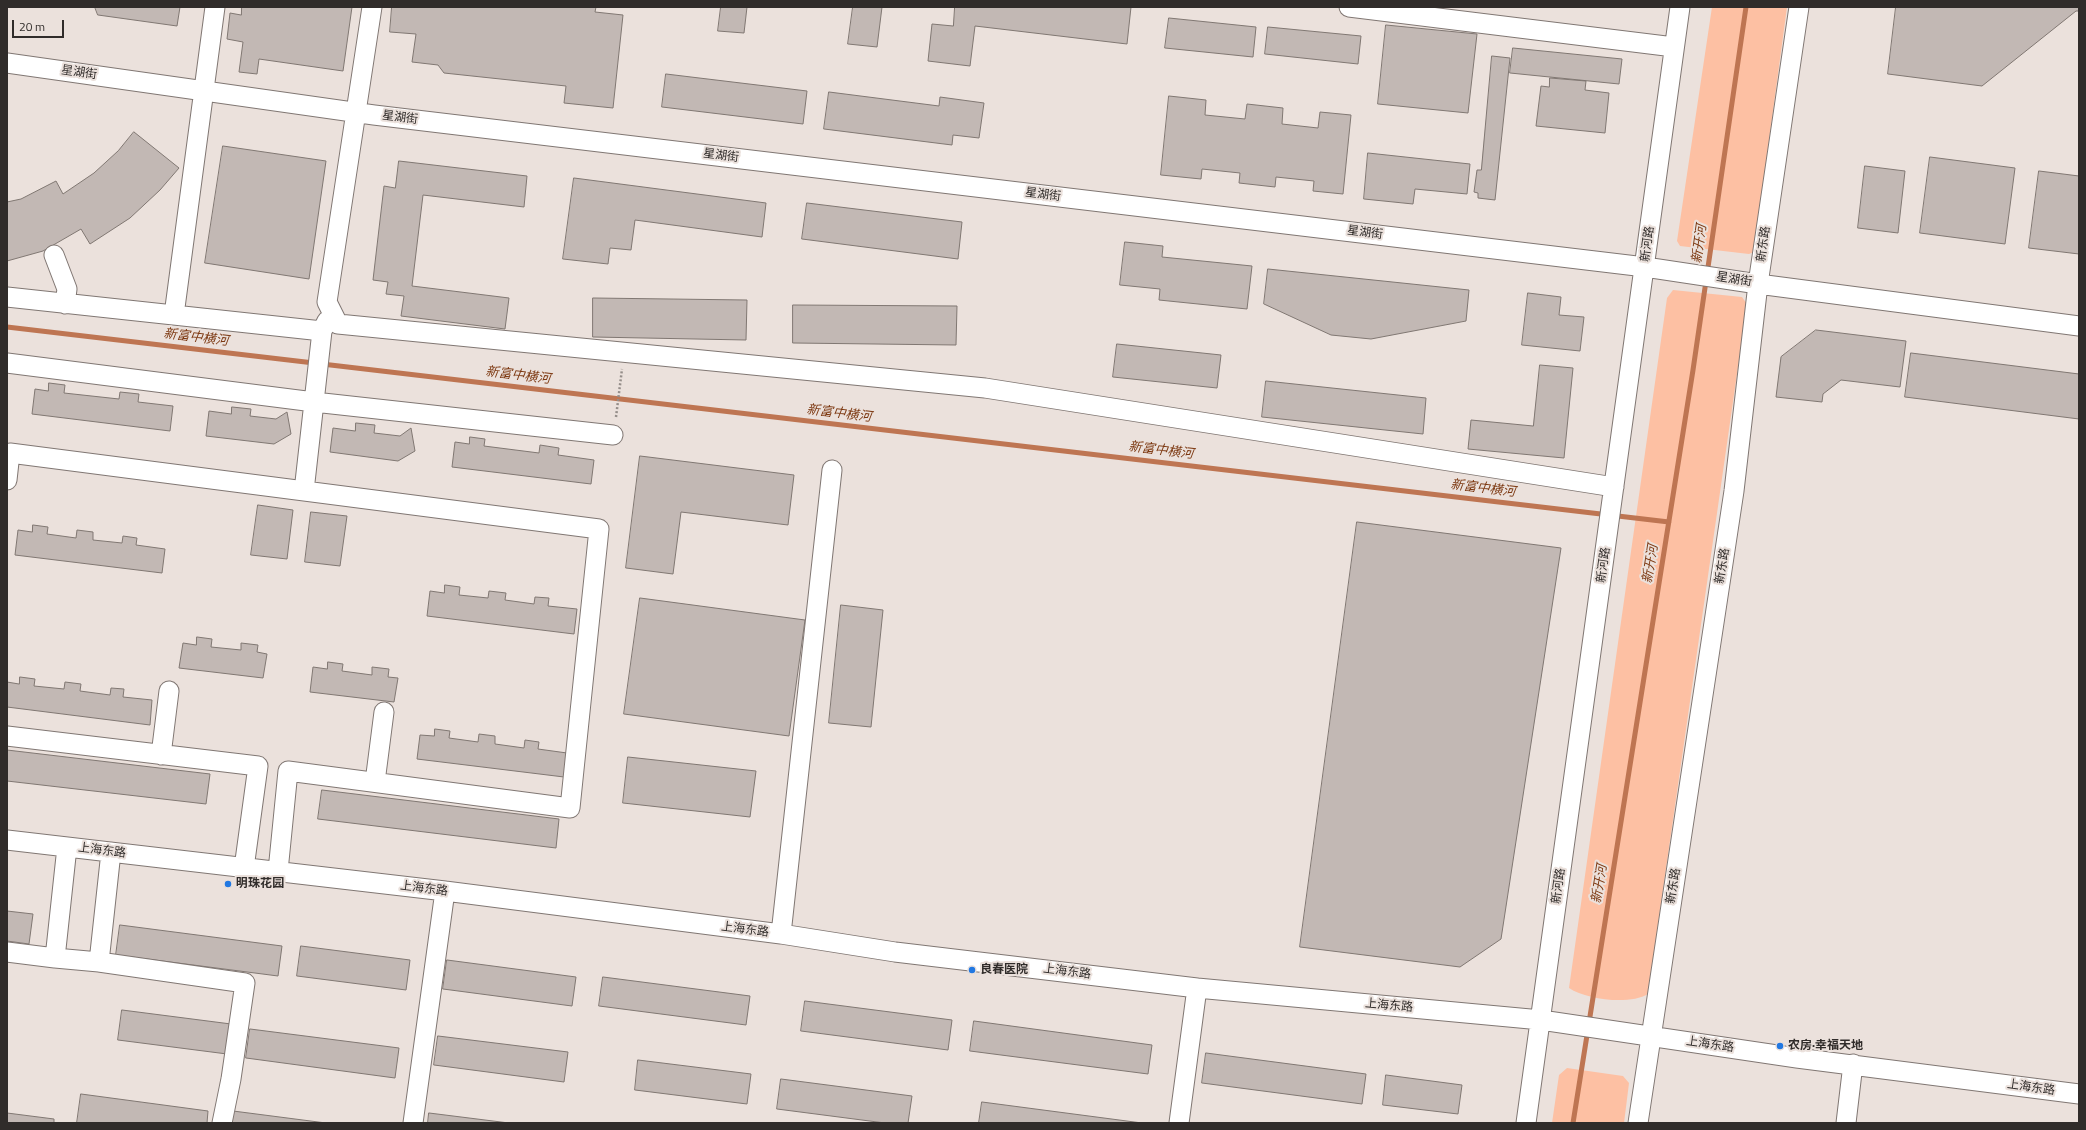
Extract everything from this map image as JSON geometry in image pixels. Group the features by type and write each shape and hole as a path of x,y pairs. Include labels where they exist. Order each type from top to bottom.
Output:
{"street":[{"path":"174,315 215,7"},
{"path":"372,7 327,302 338,324 985,388 1613,496"},
{"path":"1349,7 1674,47"},
{"name":"新河路","path":"1526,1123 1680,7"},
{"name":"新东路","path":"1638,1123 1734,491 1758,284 1799,7"},
{"name":"星湖街","path":"7,63 357,112 1645,267 1758,284 2079,326"},
{"path":"54,255 67,289 65,304"},
{"path":"7,297 174,315 321,337"},
{"path":"304,491 321,337 332,313"},
{"path":"7,363 314,402 613,435"},
{"path":"7,480 10,453 599,529 570,808 288,771 278,871"},
{"path":"781,934 832,470"},
{"path":"161,755 169,691"},
{"path":"375,782 384,712"},
{"path":"7,736 258,766 244,868"},
{"name":"上海东路","path":"7,840 445,891 781,934 895,952 1197,988 1541,1020 1650,1037 2079,1094"},
{"path":"55,958 67,847"},
{"path":"99,962 111,852"},
{"path":"413,1123 445,891"},
{"path":"7,952 99,962 245,983 231,1079 222,1123"},
{"path":"1179,1123 1197,988"},
{"path":"1846,1123 1853,1064"}],"path":[{"path":"616,413 620,381"}],"shaded area":[{"path":"1712,7 1787,7 1754,252 1749,254 1680,246 1677,241"},
{"path":"1673,290 1742,297 1747,304 1648,994 1631,999 1608,1000 1586,996 1569,988 1667,298"},
{"path":"1567,1068 1623,1076 1629,1083 1624,1123 1552,1123 1559,1075"}],"building":[{"path":"95,7 180,7 177,26 98,15"},
{"path":"242,7 352,7 343,71 259,59 257,74 239,72 243,42 227,39 230,13 241,15"},
{"path":"392,7 596,7 595,12 623,15 613,108 564,103 566,86 444,73 438,65 412,62 416,34 390,32"},
{"path":"721,7 747,7 744,33 718,31"},
{"path":"853,7 882,7 877,47 848,44"},
{"path":"955,7 1131,7 1127,44 975,26 970,66 928,61 932,24 953,26"},
{"path":"1896,7 2079,7 2079,11 2076,11 1982,86 1888,74"},
{"path":"1169,18 1256,27 1253,57 1165,48"},
{"path":"1386,25 1477,34 1468,113 1378,104"},
{"path":"1268,27 1361,36 1358,64 1265,54"},
{"path":"1513,48 1622,59 1619,84 1510,73"},
{"path":"1492,56 1510,58 1495,200 1478,198 1478,193 1474,192 1477,170 1481,170"},
{"path":"666,74 807,91 803,124 662,107"},
{"path":"1550,78 1586,81 1585,90 1609,93 1605,133 1536,126 1541,86 1549,87"},
{"path":"829,92 939,106 940,97 984,103 979,138 953,135 952,145 824,129"},
{"path":"1169,96 1206,100 1205,115 1245,119 1247,104 1283,108 1282,124 1318,128 1320,112 1351,115 1343,194 1313,191 1314,181 1276,177 1275,187 1239,183 1240,173 1202,169 1201,179 1161,175"},
{"path":"134,132 179,168 160,190 130,218 90,244 81,229 43,251 7,261 7,202 21,199 56,181 63,194 94,173 118,151"},
{"path":"223,146 326,161 309,279 205,263"},
{"path":"1368,153 1470,164 1467,194 1415,189 1413,204 1364,199"},
{"path":"1930,157 2015,168 2005,244 1920,233"},
{"path":"399,161 527,176 524,207 423,195 412,286 509,298 505,329 401,316 404,296 386,294 388,282 373,280 384,186 395,188"},
{"path":"1865,166 1905,171 1898,233 1858,228"},
{"path":"2039,171 2079,176 2079,254 2029,248"},
{"path":"574,178 766,203 762,237 635,220 631,250 610,248 608,264 563,259"},
{"path":"807,203 962,222 958,259 802,239"},
{"path":"1125,242 1163,246 1162,257 1252,266 1247,309 1159,300 1160,289 1120,285"},
{"path":"1268,269 1469,290 1466,321 1371,339 1331,335 1264,304"},
{"path":"1528,293 1561,297 1559,315 1584,317 1580,351 1522,345"},
{"path":"593,298 747,300 746,340 593,337"},
{"path":"793,305 957,306 956,345 793,343"},
{"path":"1816,330 1906,341 1900,387 1841,380 1823,394 1822,402 1776,397 1781,357"},
{"path":"1117,344 1221,355 1217,388 1113,377"},
{"path":"1911,353 2079,374 2079,419 1905,397"},
{"path":"1540,365 1573,368 1564,458 1468,449 1471,420 1533,426"},
{"path":"1266,381 1426,398 1423,434 1262,417"},
{"path":"49,383 65,385 64,393 119,399 120,392 139,394 138,402 173,406 170,431 32,414 35,389 48,391"},
{"path":"232,407 251,409 250,416 276,419 287,412 291,434 274,444 206,436 209,411 231,414"},
{"path":"356,423 375,425 374,433 400,436 411,428 415,451 398,461 330,452 333,428 355,431"},
{"path":"470,437 485,439 484,446 539,453 540,445 559,448 558,455 594,460 591,484 452,467 455,442 469,444"},
{"path":"640,456 794,475 788,525 681,512 673,574 626,568"},
{"path":"258,505 293,510 287,559 251,555"},
{"path":"311,512 347,516 340,566 305,562"},
{"path":"1357,522 1561,548 1501,939 1460,967 1300,947"},
{"path":"33,525 48,527 47,534 76,538 77,530 93,532 93,540 122,543 123,536 137,538 136,545 165,549 162,573 15,555 18,530 32,532"},
{"path":"445,585 460,587 459,595 488,598 489,591 506,593 505,600 534,604 535,597 549,598 548,606 577,609 574,634 427,616 430,591 444,593"},
{"path":"640,598 805,620 789,736 624,714"},
{"path":"841,605 883,610 871,727 829,723"},
{"path":"197,637 212,639 211,647 241,650 241,643 258,645 257,652 267,654 263,678 179,668 183,643 196,645"},
{"path":"328,662 343,664 342,671 372,675 372,667 389,669 388,677 398,678 394,702 310,692 313,667 327,669"},
{"path":"20,677 35,679 34,686 64,689 65,682 81,684 80,691 110,695 111,688 124,689 123,697 152,700 150,725 7,707 7,682 19,684"},
{"path":"435,729 450,731 449,738 478,742 479,734 495,736 495,744 524,748 525,740 539,742 538,749 567,753 564,777 417,759 420,735 434,736"},
{"path":"7,750 210,774 206,804 7,781"},
{"path":"628,757 756,771 750,817 623,803"},
{"path":"322,790 559,819 556,848 318,819"},
{"path":"7,911 33,914 29,944 7,941"},
{"path":"120,925 282,946 278,976 116,955"},
{"path":"301,946 410,960 406,990 297,976"},
{"path":"447,960 576,977 572,1006 443,989"},
{"path":"603,977 750,996 746,1025 599,1006"},
{"path":"805,1001 952,1020 948,1050 801,1031"},
{"path":"122,1010 231,1024 227,1054 118,1040"},
{"path":"974,1021 1152,1045 1148,1074 970,1051"},
{"path":"250,1029 399,1048 395,1078 246,1058"},
{"path":"438,1036 568,1052 564,1082 434,1065"},
{"path":"1206,1053 1366,1074 1362,1104 1202,1083"},
{"path":"638,1060 751,1074 747,1104 635,1090"},
{"path":"1386,1075 1462,1085 1458,1114 1383,1105"},
{"path":"781,1079 912,1096 908,1123 885,1123 777,1109"},
{"path":"81,1094 208,1111 207,1123 77,1123"},
{"path":"982,1102 1142,1123 979,1123"},
{"path":"233,1111 326,1123 232,1123"},
{"path":"7,1113 54,1119 54,1123 7,1123"},
{"path":"429,1113 509,1123 428,1123"}],"waterway":[{"name":"新开河","path":"1573,1123 1693,370 1746,7"},
{"name":"新富中横河","path":"7,327 314,363"},
{"name":"新富中横河","path":"322,364 1669,522"}],"place":[{"name":"明珠花园","path":"228,884"},
{"name":"良春医院","path":"972,970"},
{"name":"农房·幸福天地","path":"1780,1046"}]}
